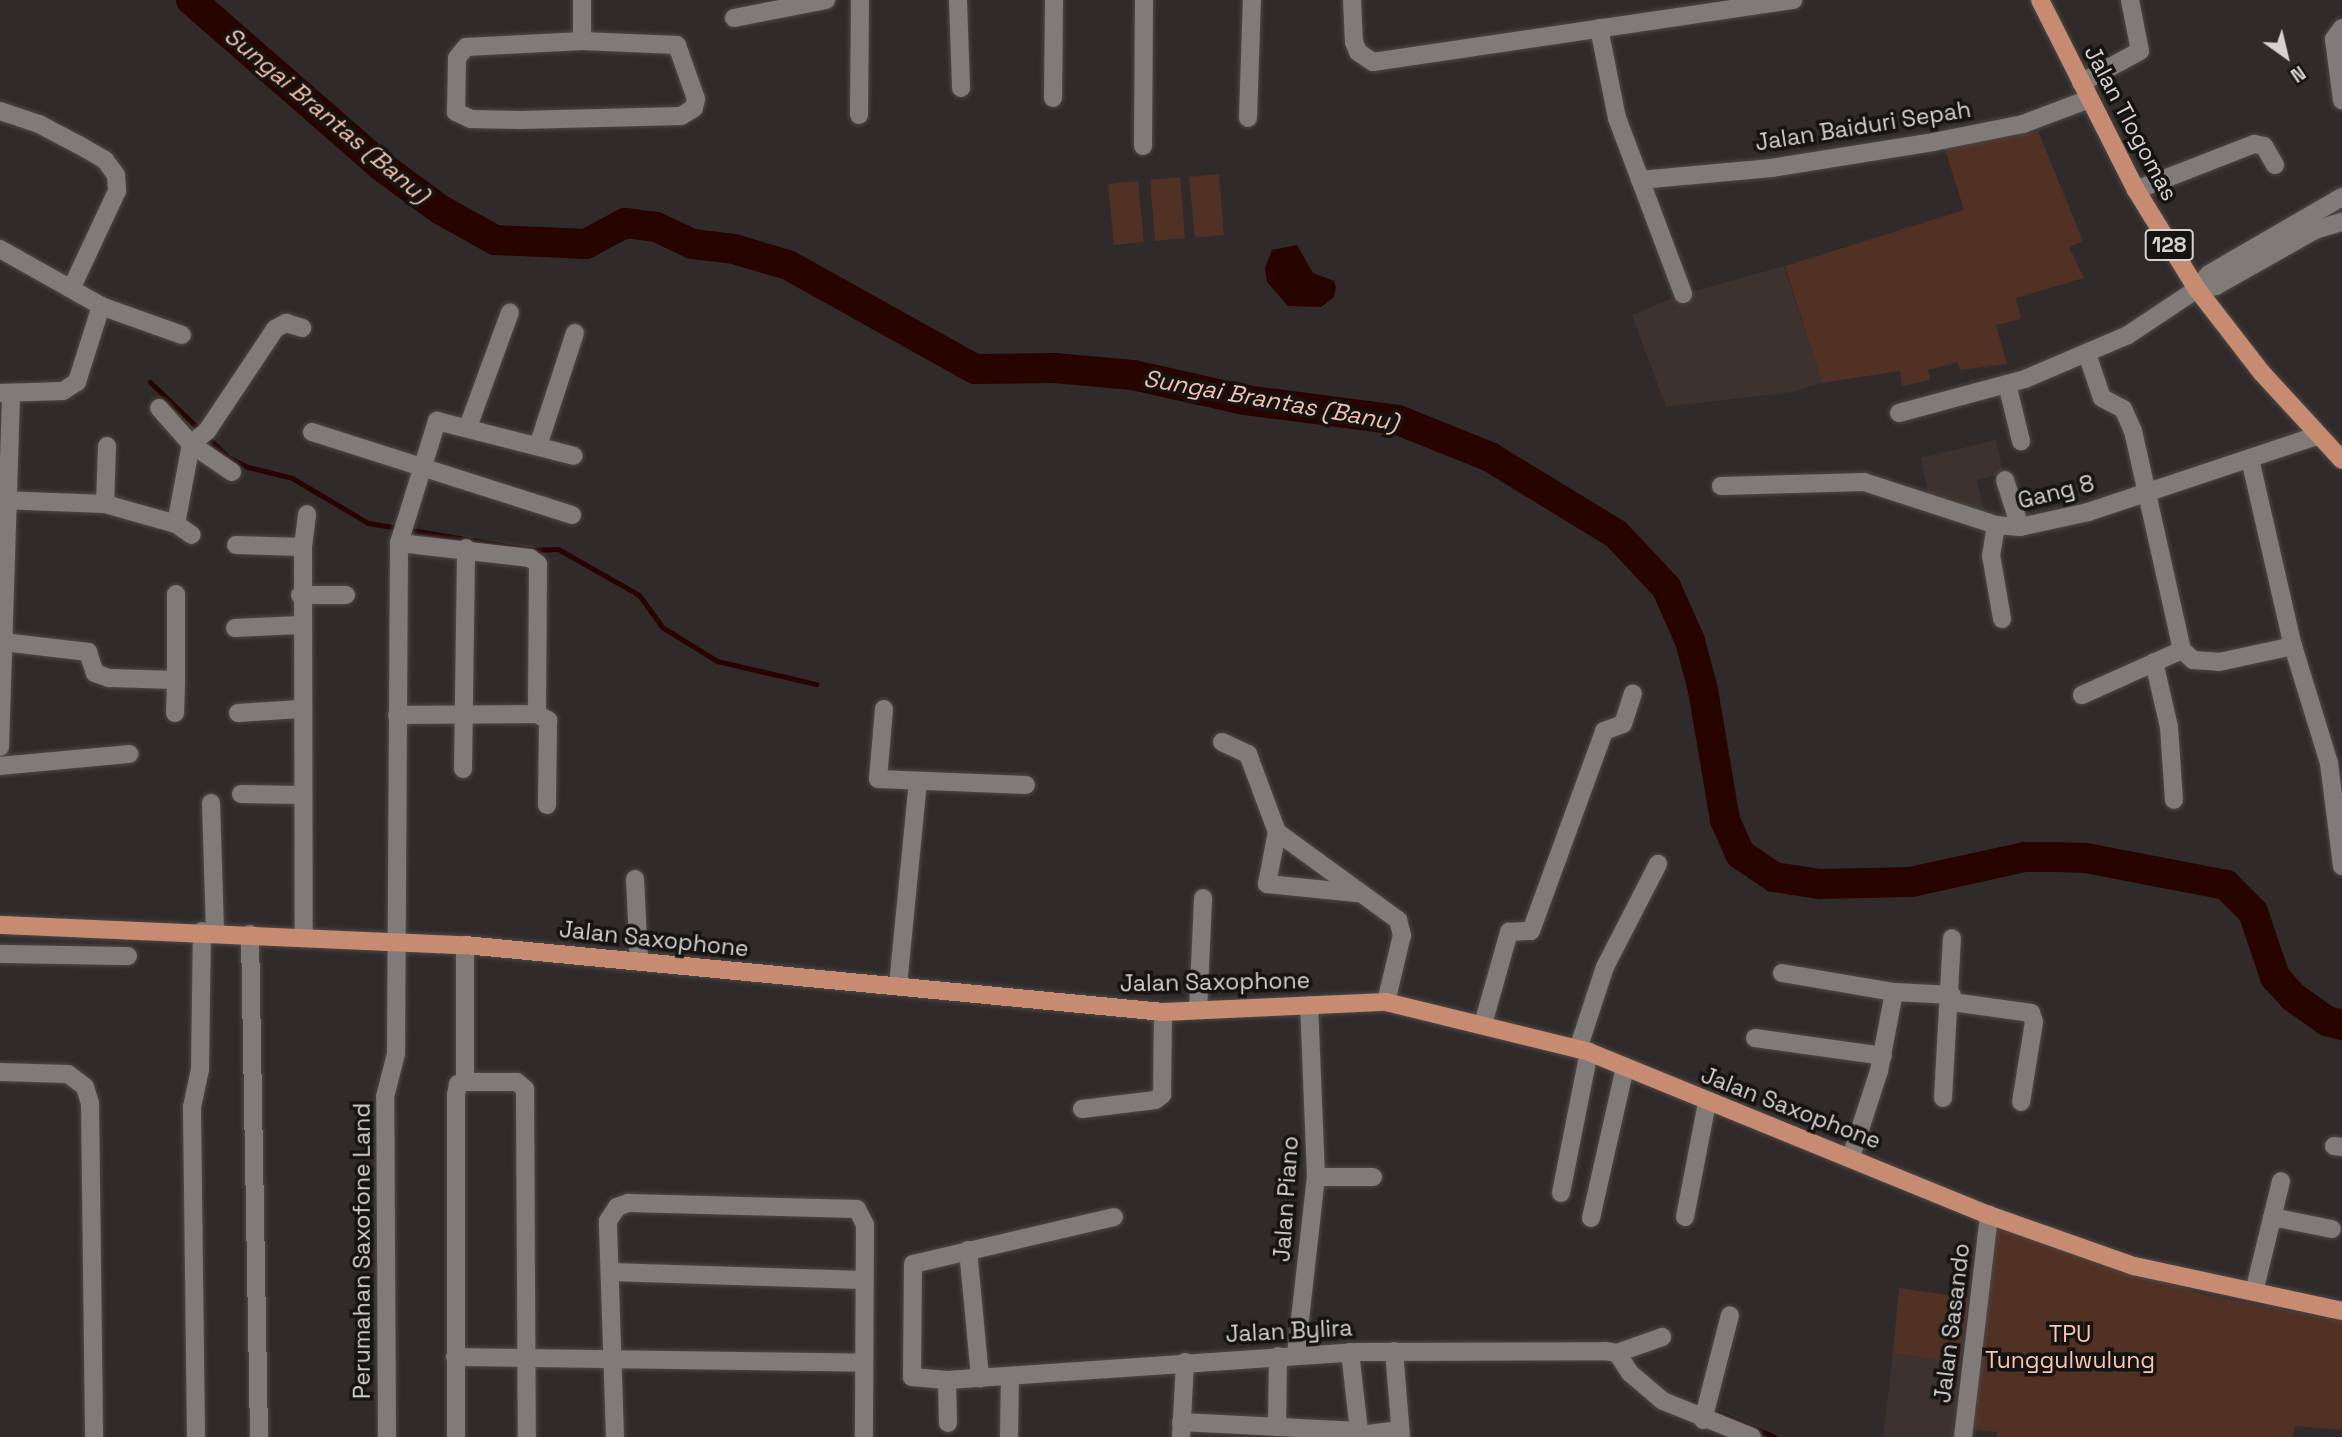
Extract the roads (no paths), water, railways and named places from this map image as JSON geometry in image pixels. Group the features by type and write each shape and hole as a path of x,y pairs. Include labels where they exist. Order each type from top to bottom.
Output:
{"main road":[{"name":"Jalan Tlogomas","path":"2040,0 2136,190 2197,289 2316,436 2342,460"},
{"name":"Jalan Saxophone","path":"0,925 465,945 898,985 987,998 1163,1012 1386,1002 1583,1051 1989,1215 2134,1266 2342,1311"}],"street":[{"path":"582,0 582,41"},
{"path":"734,18 826,0"},
{"path":"859,115 860,0"},
{"path":"958,0 961,88"},
{"path":"1053,98 1054,0"},
{"path":"1143,146 1144,0"},
{"path":"1248,118 1252,0"},
{"path":"1352,0 1354,42 1363,58 1391,62 1729,4 1793,0"},
{"name":"Jalan Baiduri Sepah","path":"1640,180 1771,168 1933,142 2023,124 2085,91 2140,51 2130,0"},
{"path":"1599,28 1617,118 1683,294"},
{"path":"2342,28 2334,39 2342,100"},
{"path":"582,41 677,45 696,99 694,108 681,116 520,120 471,119 456,112 457,58 466,47 582,41"},
{"path":"0,111 69,139 105,160 116,176 117,191 72,287"},
{"path":"2136,190 2254,144 2264,146 2275,165"},
{"path":"1899,414 2007,384 2088,354 2128,335 2197,289 2216,286 2275,244 2312,224 2342,197"},
{"path":"2312,224 2342,222"},
{"path":"0,248 101,306 182,335"},
{"path":"0,747 5,393 69,388 79,379 101,306"},
{"path":"510,312 468,427 574,456"},
{"path":"176,523 198,438 275,330 286,323 302,328"},
{"path":"538,446 575,333"},
{"path":"2088,354 2102,398 2118,403 2129,421 2182,650 2193,660 2219,662 2293,646"},
{"path":"2007,384 2021,441"},
{"path":"159,408 198,438 232,472"},
{"name":"Perumahan Saxofone Land","path":"387,1437 385,1097 396,1054 397,715 402,534 437,421 468,427"},
{"path":"312,432 572,515"},
{"name":"Gang 8","path":"1721,486 1864,482 1996,525 2020,527 2088,512 2147,490 2316,436"},
{"path":"105,504 107,446"},
{"path":"2250,459 2293,646 2329,763 2342,866"},
{"path":"2005,480 2020,527"},
{"path":"3,500 105,504 176,523 192,535"},
{"path":"304,938 300,595 307,514"},
{"path":"1996,525 1991,555 2002,619"},
{"path":"402,534 530,558 538,564 537,714"},
{"path":"236,545 303,547"},
{"path":"463,769 466,548"},
{"path":"176,594 176,713"},
{"path":"300,595 346,595"},
{"path":"235,628 300,625"},
{"path":"3,642 88,652 95,673 109,678 176,680"},
{"path":"2082,695 2182,650"},
{"path":"2154,662 2169,727 2174,800"},
{"path":"1483,1024 1509,932 1531,931 1604,731 1623,724 1633,694"},
{"path":"238,713 300,709"},
{"path":"884,709 878,779 1026,785"},
{"path":"397,715 537,714 548,720 547,805"},
{"path":"1222,742 1248,754 1277,832 1267,884 1358,893"},
{"path":"0,765 129,754"},
{"path":"898,985 918,782"},
{"path":"242,794 301,795"},
{"path":"196,1437 192,1107 200,1069 209,932 211,803"},
{"path":"1277,832 1358,893 1381,905 1400,924 1402,935 1386,1002"},
{"path":"1561,1193 1583,1051 1605,967 1658,864"},
{"path":"635,879 639,962"},
{"path":"1198,1010 1203,898"},
{"path":"250,934 259,1437"},
{"path":"1943,1098 1952,998 1952,938"},
{"path":"465,945 465,1082"},
{"path":"0,954 128,956"},
{"path":"1782,973 1894,992 1952,998 2031,1013 2034,1023 2021,1102"},
{"path":"1851,1157 1883,1056 1894,992"},
{"name":"Jalan Piano","path":"1277,1427 1316,1177 1308,1005"},
{"path":"1082,1109 1155,1100 1163,1095 1163,1012"},
{"path":"1755,1038 1883,1056"},
{"path":"1591,1218 1625,1067"},
{"path":"0,1072 68,1074 85,1087 90,1103 94,1437"},
{"path":"456,1437 456,1095 458,1084 465,1082 517,1082 525,1089 527,1437"},
{"path":"1685,1217 1707,1103"},
{"path":"1316,1177 1373,1177"},
{"path":"2254,1292 2281,1181"},
{"path":"615,1437 608,1221 617,1207 628,1203 848,1206 864,1216 861,1363 864,1437"},
{"name":"Jalan Sasando","path":"1963,1437 1989,1215"},
{"path":"980,1378 968,1250 1114,1217"},
{"path":"2272,1217 2332,1229"},
{"name":"Jalan Bylira","path":"968,1250 912,1267 910,1374 917,1380 1350,1352 1624,1350 1662,1336"},
{"path":"611,1272 862,1280"},
{"path":"1707,1410 1730,1315"},
{"path":"1624,1350 1649,1392 1707,1410 1752,1437"},
{"path":"1185,1362 1181,1430 1277,1427 1301,1433 1401,1433 1394,1351"},
{"path":"1350,1352 1359,1434"},
{"path":"455,1357 612,1357 861,1363"},
{"path":"1009,1437 1010,1376"},
{"path":"947,1380 948,1423"}],"waterway":[{"name":"Sungai Brantas (Banu)","path":"191,0 381,166 441,210 495,240 586,244 625,223 656,227 692,244 734,249 788,265 975,369 1054,368 1133,375 1245,400 1398,420 1490,457 1616,534 1666,587 1690,641 1703,690 1725,820 1740,854 1774,877 1820,884 1911,882 2025,857 2055,857 2086,858 2226,885 2253,912 2275,977 2293,997 2327,1021 2342,1025"},
{"path":"150,382 228,457 248,467 292,478 368,523 532,550 558,549 639,595 662,627 717,661 816,684"},
{"path":"1694,1402 1775,1437"}],"park label":[{"name":"TPU Tunggulwulung","path":"2070,1347"}]}
